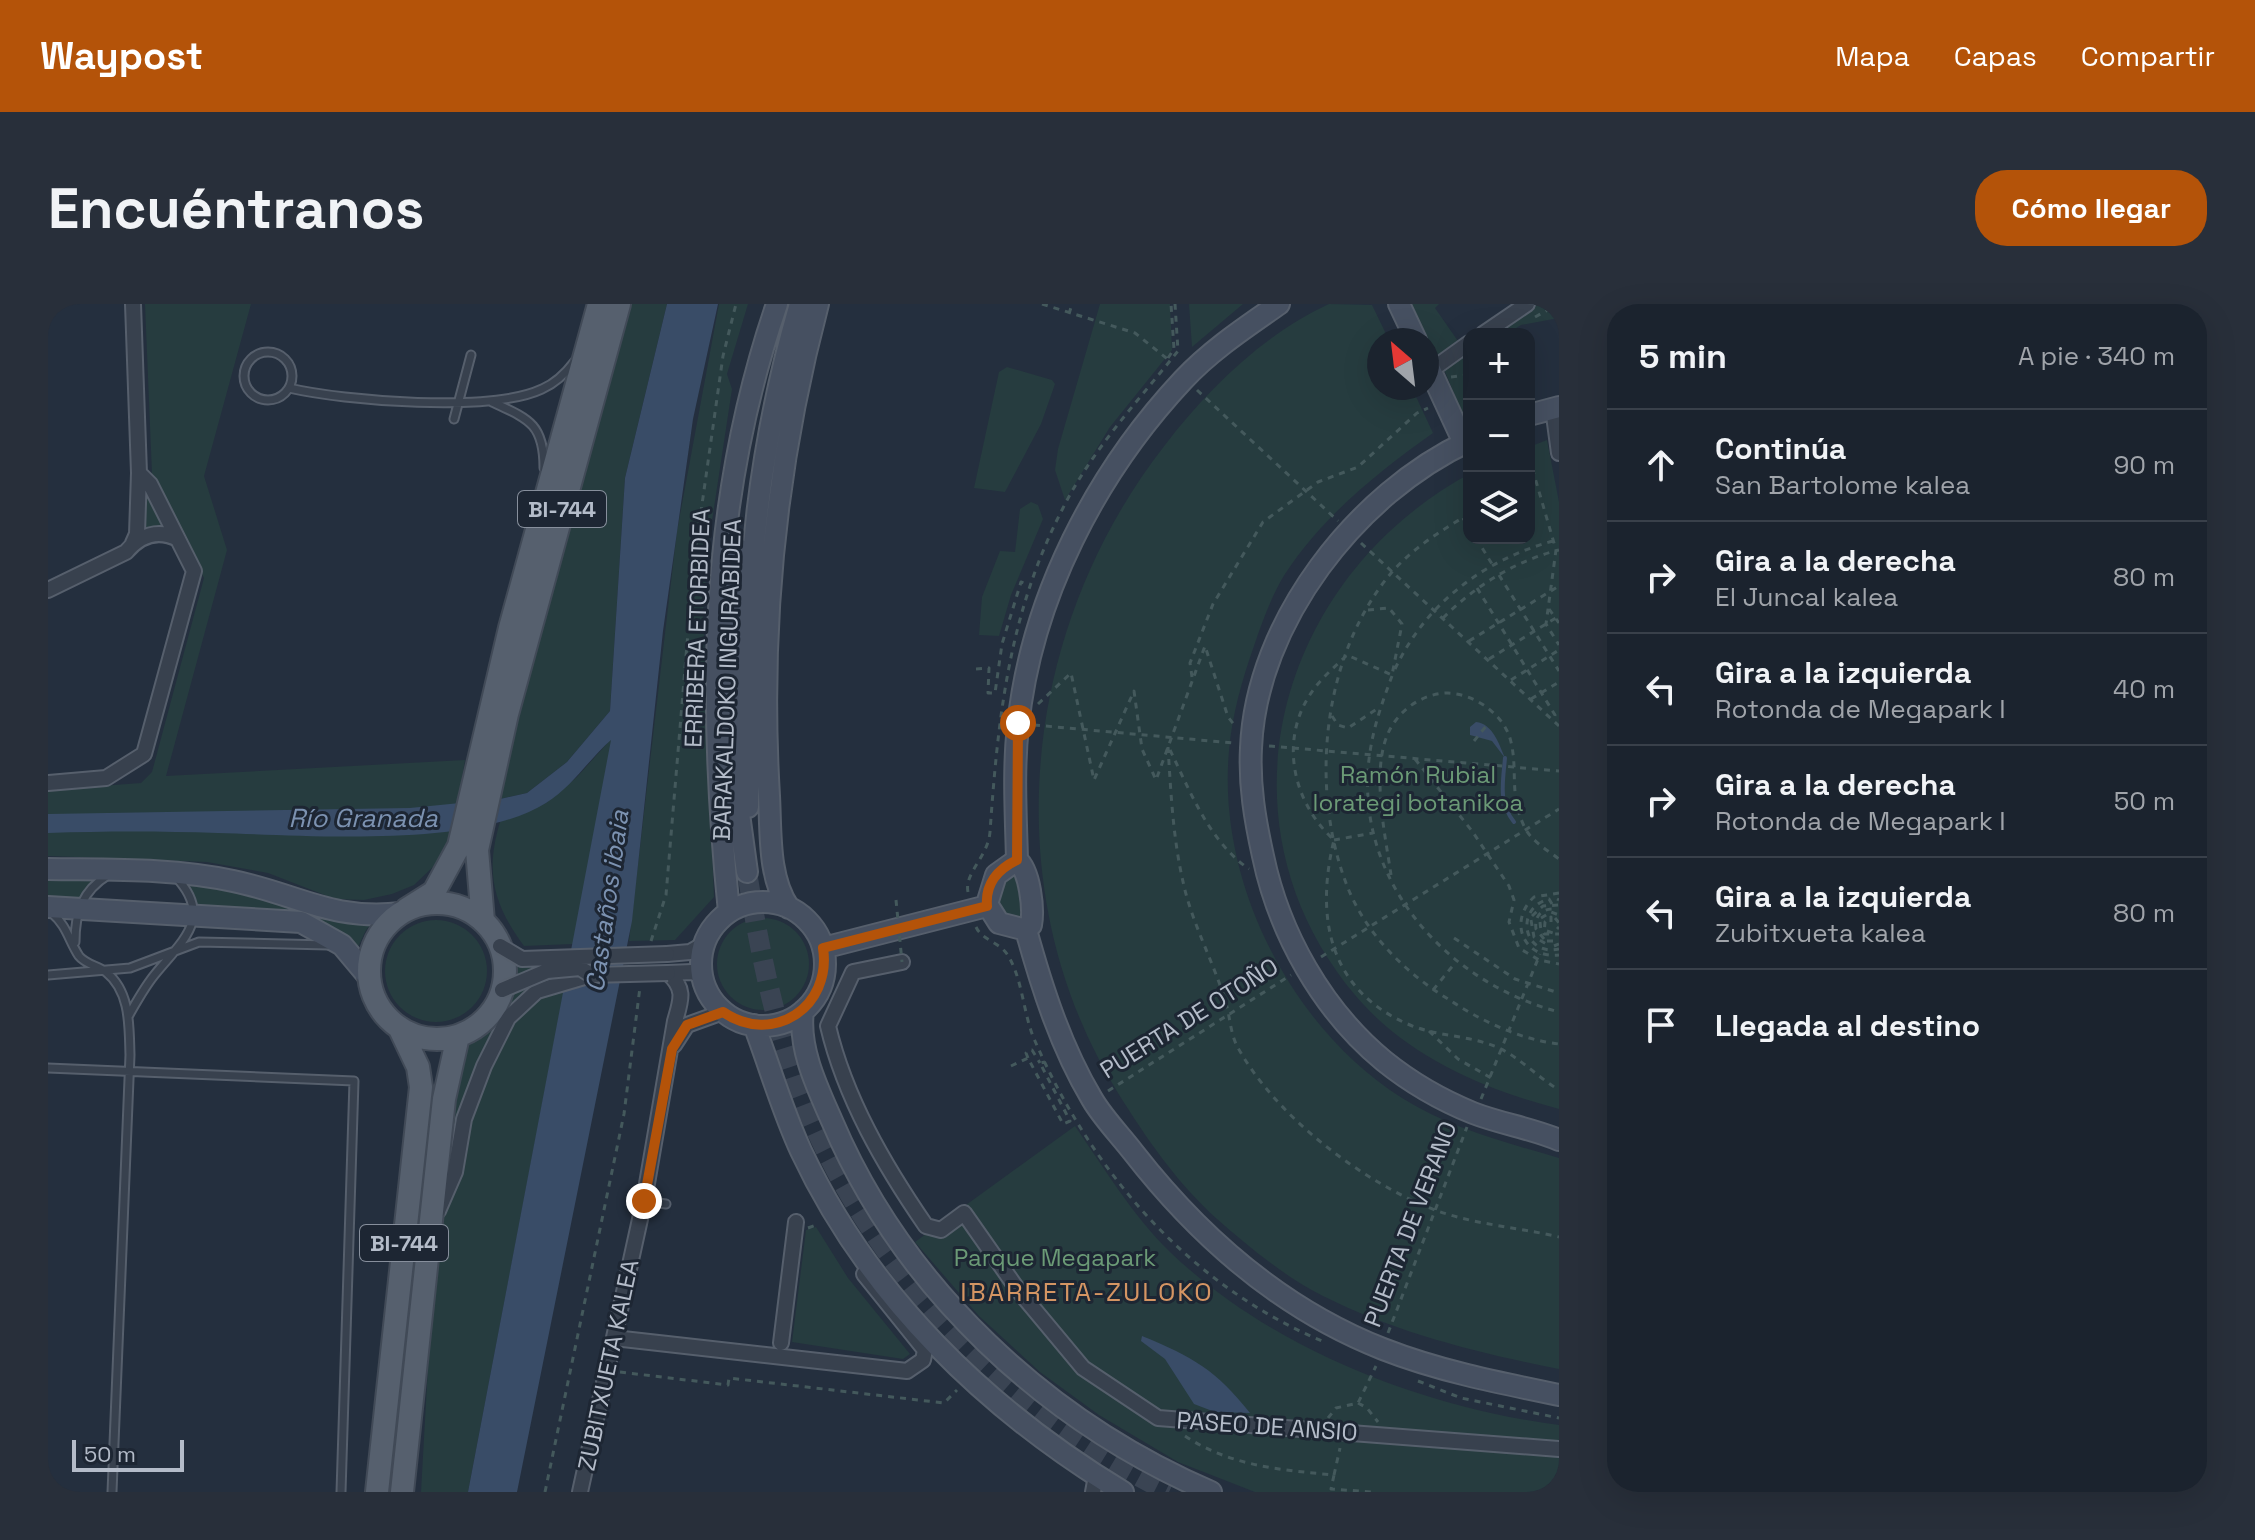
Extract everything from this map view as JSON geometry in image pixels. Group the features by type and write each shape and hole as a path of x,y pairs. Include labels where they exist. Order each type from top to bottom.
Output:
{"main road":[{"name":"BI-744","path":"500,946 483,921 468,848 544,502 599,304"},
{"name":"BI-744","path":"498,712 619,304"},
{"name":"BI-744","path":"377,1492 421,1087 418,1067 400,1029 378,1006 368,976 373,946 379,933 404,911 434,892 468,848"},
{"path":"404,911 423,904 455,905 483,921"},
{"path":"400,1029 428,1039 458,1036 511,997 500,946"},
{"name":"BI-744","path":"402,1492 444,1099 458,1036"}],"street":[{"path":"48,590 126,552 137,534 139,473 133,304"},
{"name":"BARAKALDOKO INGURABIDEA","path":"778,304 748,451 736,556 732,763 747,872 748,683 755,548 769,434 800,304"},
{"name":"ERRIBERA ETORBIDEA","path":"729,912 718,767 719,594 735,450 752,375 778,304"},
{"path":"789,908 759,902 729,912 714,926 704,944 702,976 709,996 723,1012 754,1025 772,1025 803,1011 822,982 823,948 810,924 789,908 776,884 767,776 767,635 777,501 794,400 818,304"},
{"path":"1279,304 1232,336 1185,379 1126,449 1047,595 1018,723 1017,860 1025,872 1032,915 1026,930 1055,1024 1093,1101 1158,1184 1217,1247 1285,1299 1379,1359 1559,1395"},
{"path":"1388,304 1399,328"},
{"path":"1399,304 1410,328"},
{"path":"1492,328 1527,304"},
{"path":"1439,372 1463,349"},
{"path":"1439,400 1462,444"},
{"path":"1439,400 1462,444"},
{"path":"1535,413 1556,407 1558,444"},
{"path":"1462,444 1395,486 1349,531 1314,572 1292,609 1260,693 1251,745 1254,816 1268,883 1280,921 1305,966 1344,1019 1382,1059 1417,1085 1473,1113 1559,1140"},
{"path":"48,783 106,778 144,754 194,571 150,484 139,473"},
{"path":"755,548 777,501"},
{"path":"133,543 154,533 166,533 178,539"},
{"path":"980,908 996,875 1017,860"},
{"path":"48,869 171,872 233,881 323,910 363,916 404,911"},
{"path":"48,909 79,908 301,922 342,945 368,976"},
{"path":"823,948 980,908"},
{"path":"980,908 999,923 1026,930"},
{"path":"500,946 522,959 667,954 690,952 704,944"},
{"name":"PASEO DE ANSIO","path":"902,962 853,972 828,1026 833,1050 877,1148 926,1226 941,1230 964,1213 1018,1290 1083,1368 1158,1418 1559,1449"},
{"path":"432,1222 455,1172 464,1119 484,1066 508,1018 511,997 547,971 580,968 591,975"},
{"path":"511,997 560,981 591,975 692,972 702,976"},
{"name":"ZUBITXUETA KALEA","path":"580,1492 644,1201 682,995 677,981 668,973"},
{"path":"803,1011 803,1038 838,1135 877,1207 943,1295 996,1352 1046,1395 1109,1440 1153,1466 1211,1492"},
{"path":"672,1049 687,1025 723,1012"},
{"path":"754,1025 789,1123 842,1227 888,1291 941,1350 989,1395 1094,1484 1123,1492"},
{"path":"781,1343 796,1222"},
{"path":"614,1338 907,1371 923,1360 925,1350 851,1256 842,1227"}],"lane":[{"path":"289,388 292,373 281,355 266,351 248,363 246,385 256,396 278,398 289,388 383,400 492,402 534,392 556,381 589,339"},
{"path":"454,419 471,355"},
{"path":"492,402 532,422 540,433 544,502"},
{"path":"75,943 79,908 96,882 117,870"},
{"path":"129,1015 157,972 190,932 194,915 187,891 171,872"},
{"path":"48,909 67,929 80,958 105,972 123,998 129,1015 130,1071 112,1492"},
{"path":"48,975 105,972 138,965 181,946 226,941 342,945"},
{"path":"48,1068 354,1081 341,1492"},
{"path":"644,1201 666,1204"}],"path":[{"path":"648,953 666,895 694,561 723,356 736,304"},
{"path":"1042,304 1135,333 1168,360 1559,726"},
{"path":"1069,314 1072,304"},
{"path":"1168,360 1174,349 1173,304"},
{"path":"1173,304 1178,351 1110,433 1064,505 1029,585 998,714 989,848 967,881 980,908 978,933 1007,955 1042,1062 1070,1121 1063,1124 1028,1058 1026,1053 1032,1050 1042,1062 1068,1108 1132,1201 1210,1279 1287,1326 1325,1342"},
{"path":"1192,681 1190,663 1213,604 1263,522 1318,482 1358,467 1417,413 1422,400"},
{"path":"1511,680 1559,648 1546,624 1557,550 1533,472"},
{"path":"1463,518 1426,541 1392,572 1368,610 1347,655 1331,712 1326,749 1334,840 1346,884 1390,954 1433,990 1470,1014 1559,1044"},
{"path":"1553,541 1492,564 1433,610 1404,648 1380,706 1370,754 1369,800 1374,833 1391,878 1427,934 1455,963 1522,1002 1559,1012"},
{"path":"1480,544 1492,564"},
{"path":"1443,619 1477,588 1557,550"},
{"path":"1554,570 1559,578"},
{"path":"1499,575 1559,671"},
{"path":"976,669 989,668 988,693 995,693 1002,644 1021,582 1047,595"},
{"path":"1469,641 1559,586"},
{"path":"1477,588 1541,693 1557,713 1554,721"},
{"path":"1368,610 1389,608 1399,615 1402,624 1392,675"},
{"path":"1549,609 1559,623"},
{"path":"1489,659 1557,617"},
{"path":"1018,723 1071,673 1094,780 1134,691 1140,734 1156,780 1205,646 1228,717 1251,745"},
{"path":"1347,655 1392,675"},
{"path":"1334,840 1315,823 1303,804 1297,783 1294,747 1307,701 1347,655"},
{"path":"1531,699 1559,682"},
{"path":"1391,878 1384,823 1381,755 1385,737 1396,719 1411,705 1438,693 1459,693 1487,705 1503,726 1511,743 1516,804 1525,830 1559,859"},
{"path":"1331,712 1338,725 1348,728 1380,706"},
{"path":"1018,723 1559,771"},
{"path":"1474,741 1487,725"},
{"path":"1168,747 1204,819 1220,841 1237,861 1268,883"},
{"path":"1168,747 1172,820 1184,886 1236,1044 1252,1067 1310,1134 1392,1190 1435,1210 1498,1228 1559,1237"},
{"path":"1415,759 1499,867 1514,900 1509,922 1511,936 1519,948 1539,960 1559,964"},
{"name":"PUERTA DE OTOÑO","path":"1093,1101 1559,809"},
{"path":"1334,840 1374,833"},
{"path":"1334,840 1328,866 1327,906 1332,950 1352,979 1382,1009 1429,1031 1471,1037 1502,1049 1559,1090"},
{"path":"1559,893 1543,893 1529,902 1522,913 1521,932 1531,949 1540,954 1559,955"},
{"path":"1556,945 1544,950 1535,941 1526,922 1533,906 1549,899 1557,912 1557,934 1545,935 1545,922 1557,912"},
{"path":"896,900 902,962"},
{"path":"1529,902 1533,906"},
{"path":"1544,908 1557,912"},
{"path":"1535,941 1535,921 1544,908"},
{"path":"1535,921 1544,908"},
{"path":"1535,921 1547,913 1557,912"},
{"path":"1535,921 1545,940 1556,945"},
{"path":"1454,938 1494,968 1559,993"},
{"path":"1535,941 1556,945"},
{"name":"PUERTA DE VERANO","path":"1358,1403 1379,1359 1473,1113 1491,1078 1540,954"},
{"path":"1433,990 1455,963"},
{"path":"545,1492 624,1114 641,983"},
{"path":"1429,1031 1458,1059 1491,1078"},
{"path":"1011,1066 1028,1058"},
{"path":"616,1386 620,1371 728,1385 729,1378 944,1403 954,1393"},
{"path":"1406,1376 1461,1398 1559,1418"},
{"path":"1323,1429 1336,1408 1358,1403 1373,1414 1381,1433"},
{"path":"1343,1430 1331,1490 1372,1492"},
{"path":"1182,1434 1206,1450 1259,1468 1334,1475"}],"green space":[{"path":"145,304 251,304 204,476 227,550 166,776 465,760 452,836 435,865 414,885 364,900 335,899 268,873 207,862 48,856 48,790 141,783 152,772 204,578 152,474"},
{"path":"628,304 667,304 625,478 610,711 567,762 527,793 500,799 539,621"},
{"path":"719,304 748,304 727,374 732,389 710,534 703,611 714,897 675,940 629,941 677,531"},
{"path":"1100,304 1170,304 1172,350 1110,427 1065,500 1055,470 1058,449"},
{"path":"1189,304 1243,304 1192,347"},
{"path":"1329,304 1372,305 1383,328 1367,328 1367,400 1418,400 1433,433 1334,514 1300,553 1276,591 1250,659 1232,724 1228,801 1235,851 1249,900 1269,947 1295,992 1326,1033 1362,1068 1402,1098 1439,1118 1559,1158 1559,1369 1438,1340 1351,1309 1295,1280 1229,1230 1175,1175 1118,1093 1078,1015 1052,932 1040,848 1041,762 1054,678 1079,595 1117,517 1182,424 1239,365 1305,316"},
{"path":"1412,304 1439,304 1435,308 1460,344 1439,359 1439,328 1423,328"},
{"path":"1527,304 1559,304 1559,318 1516,328 1492,328"},
{"path":"1463,347 1463,415 1441,362"},
{"path":"1007,367 1052,380 1055,384 1041,424 1005,492 974,488 999,372"},
{"name":"Ramón Rubial lorategi botanikoa","path":"1547,440 1559,502 1559,1109 1503,1091 1448,1068 1398,1036 1355,995 1310,927 1285,855 1277,782 1286,709 1310,639 1350,575 1403,519 1463,478 1463,544 1535,544 1535,445"},
{"path":"145,490 163,524 143,529"},
{"path":"1031,502 1038,505 1043,519 1011,595 999,636 979,635 982,597 1000,551 1015,552 1020,509"},
{"path":"612,738 573,944 524,946 505,916 495,887 493,857 500,822 546,803 577,777"},
{"path":"48,869 106,876 79,908 48,907"},
{"path":"1012,874 1017,878 1024,912 1016,922 997,909 998,886"},
{"path":"180,882 378,915 366,930 352,960 313,927 194,915"},
{"path":"763,918 781,921 796,931 806,946 809,964 806,982 796,997 781,1007 763,1010 745,1007 730,997 720,982 717,964 720,946 730,931 745,921"},
{"path":"436,920 455,924 472,935 483,952 487,971 483,990 472,1007 455,1018 436,1022 417,1018 400,1007 389,990 385,971 389,952 400,935 417,924"},
{"path":"505,965 568,969 468,1492 421,1492 442,1116 458,1036 478,1024 498,999"},
{"name":"Parque Megapark","path":"1075,1126 1156,1238 1210,1287 1254,1317 1302,1345 1402,1388 1454,1404 1559,1425 1559,1492 1255,1492 1178,1462 1099,1415 1040,1372 979,1316 915,1242"},
{"path":"816,1227 848,1278 910,1354 903,1359 792,1342 806,1230"}],"water":[{"path":"667,304 718,304 693,419 663,631 632,921 517,1492 468,1492 611,740 564,789 546,803 514,818 433,833 340,837 154,832 48,833 48,814 410,808 500,799 527,793 567,762 610,711 625,478"},
{"path":"1476,722 1487,726 1505,758 1492,741 1470,735 1470,727"},
{"path":"1142,1336 1202,1366 1226,1386 1250,1413 1215,1412 1194,1404 1165,1359 1141,1341"}],"waterway":[{"path":"1505,758 1504,799 1514,822"}],"tunnel":[{"path":"747,872 765,971 803,1099 845,1187 879,1241 918,1293 1009,1386 1113,1462 1169,1492"}],"district":[{"name":"IBARRETA-ZULOKO","path":"1087,1292"}],"route":[{"path":"644,1201 672,1049 687,1025 698,1018 723,1012 743,1023 754,1025 772,1025 788,1020 803,1011 818,993 824,971 823,948 987,906 989,888 996,875 1017,860 1015,761 1018,723"}],"water label":[{"name":"Río Granada","path":"363,818"},
{"name":"Castaños ibaia","path":"607,901"}]}
